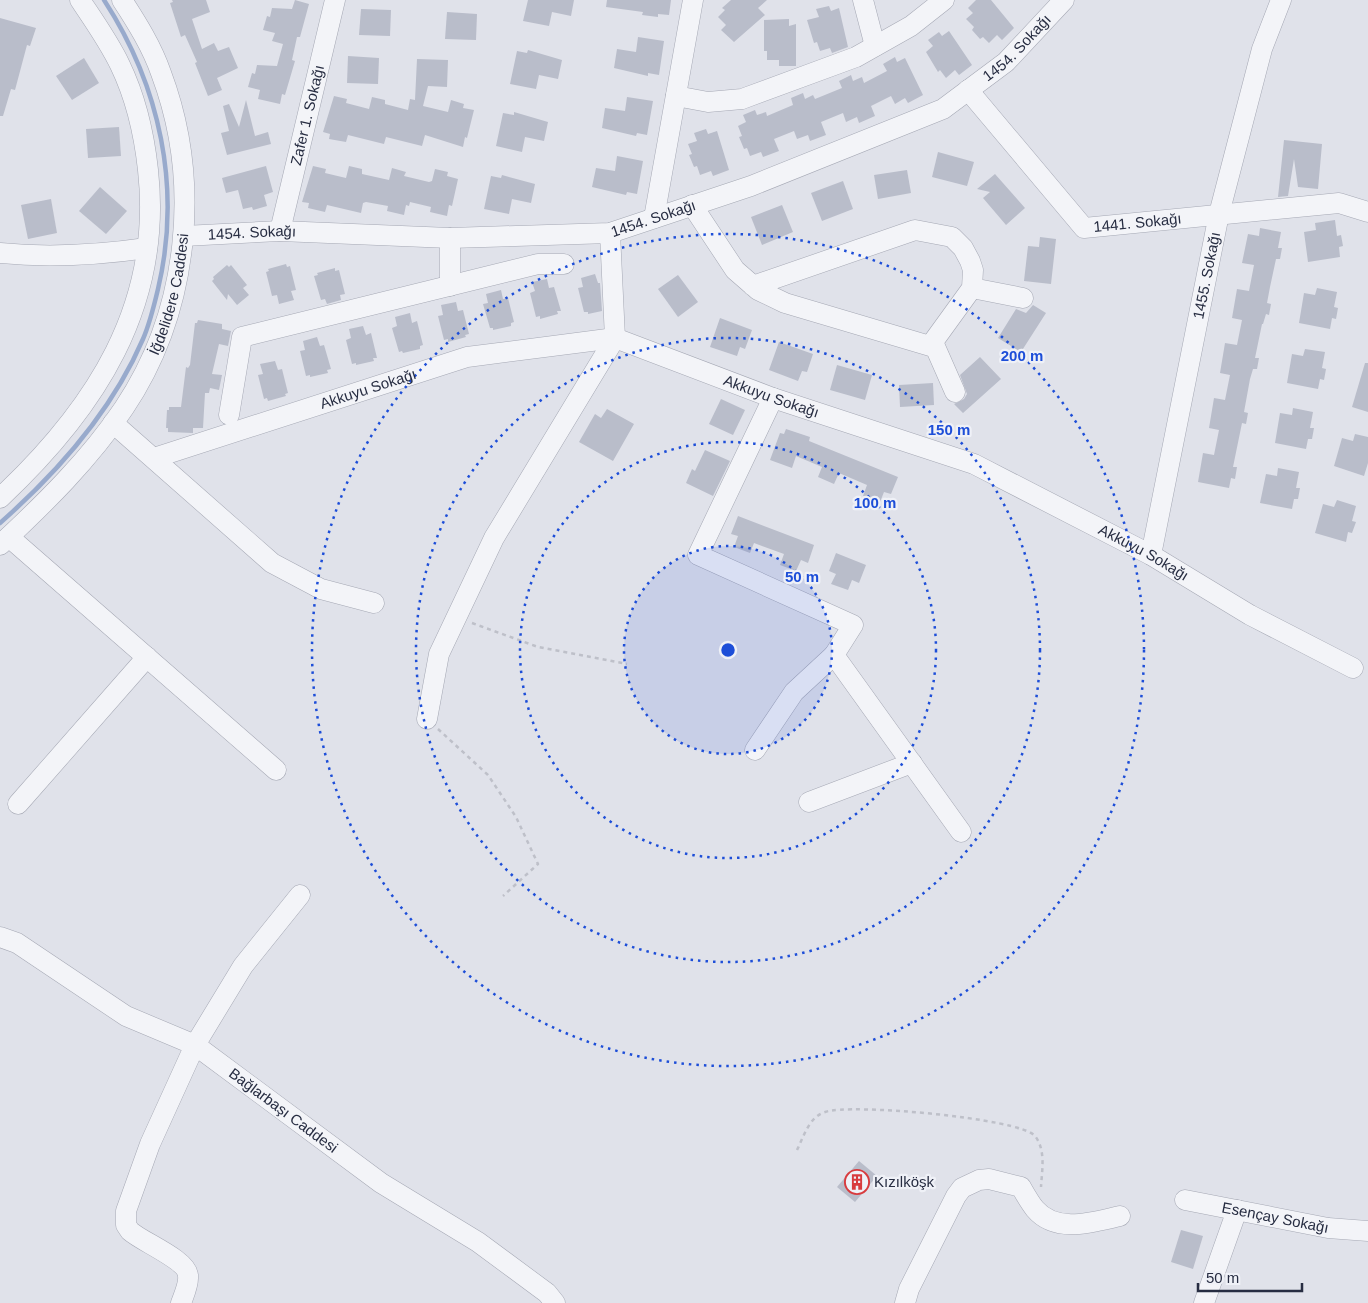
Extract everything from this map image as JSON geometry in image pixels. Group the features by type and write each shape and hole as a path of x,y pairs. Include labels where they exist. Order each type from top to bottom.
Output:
{"street":[{"name":"İğdelidere Caddesi","path":"0,498 29,470 66,428 108,368 135,306 147,248 149,181 136,106 120,63 80,0"},
{"name":"İğdelidere Caddesi","path":"4,541 54,494 113,423 138,385 160,340 174,294 184,236 184,178 181,150 170,96 151,48 122,0"},
{"name":"Zafer 1. Sokağı","path":"280,231 335,0"},
{"path":"654,218 693,0"},
{"path":"863,0 875,46"},
{"path":"676,96 708,102 742,99 856,57 911,26 944,0"},
{"name":"1454. Sokağı","path":"184,236 280,231 450,238 610,233 751,186 943,109 1006,62 1064,0"},
{"name":"1455. Sokağı","path":"1151,555 1219,214 1262,49 1281,0"},
{"name":"1441. Sokağı","path":"968,90 1084,228 1339,203 1368,212"},
{"path":"692,205 734,270 753,286 785,303 930,346 972,288 973,270 963,248 952,237 915,230 753,286"},
{"path":"427,719 439,654 494,538 615,338 610,233"},
{"path":"450,238 450,286"},
{"path":"0,253 70,256 147,248"},
{"path":"229,415 242,338 538,264 564,264"},
{"path":"972,288 1023,298"},
{"name":"Akkuyu Sokağı","path":"154,458 467,357 615,338 773,398 974,464 1151,555 1250,615 1353,668"},
{"path":"932,342 956,392"},
{"path":"755,750 794,692 834,655 853,625 698,555 773,398"},
{"path":"113,423 272,563 321,589 374,603"},
{"path":"4,541 147,657 276,770"},
{"path":"834,655 961,832"},
{"path":"18,804 147,657"},
{"path":"809,802 912,763"},
{"path":"181,1303 189,1276 184,1266 135,1235 126,1225 125,1218 150,1144 195,1044 243,966 300,895"},
{"name":"Bağlarbaşı Caddesi","path":"0,937 17,942 126,1016 195,1044 381,1183 478,1242 547,1293 555,1303"},
{"path":"905,1303 909,1289 956,1196 970,1183 989,1179 1020,1187 1040,1213 1061,1224 1080,1224 1120,1216"},
{"name":"Esençay Sokağı","path":"1185,1200 1328,1228 1368,1231"},
{"path":"1204,1303 1237,1210"}],"path":[{"path":"456,618 538,647 627,664"},
{"path":"427,719 488,775 516,818 538,864 503,896"},
{"path":"797,1150 815,1118 833,1110 935,1115 1012,1125 1031,1132 1042,1151 1040,1213"}],"building":[{"path":"172,0 206,0 210,12 192,19 202,49 214,43 218,51 229,47 238,68 217,78 222,90 208,96 195,63 197,62 185,35 181,37 170,3 173,2"},
{"path":"295,0 309,4 300,37 297,37 292,60 295,61 285,95 282,94 280,104 258,99 260,90 248,87 252,73 255,74 257,65 277,66 283,44 272,41 275,33 263,30 267,16 270,17 272,8 292,9"},
{"path":"528,0 574,0 571,16 552,12 549,26 523,21"},
{"path":"607,0 671,0 669,15 658,14 658,17 642,15 643,12 606,7"},
{"path":"731,0 767,0 758,8 765,15 734,42 721,30 726,25 718,17 725,10 722,8"},
{"path":"976,0 991,0 1014,28 1002,40 997,35 989,43 983,37 980,39 972,30 974,27 966,19 973,13 968,8"},
{"path":"829,6 831,11 839,8 848,47 832,53 830,48 820,51 817,42 814,43 807,20 819,17 816,9"},
{"path":"361,9 391,10 390,36 359,35"},
{"path":"447,12 477,14 476,40 445,39"},
{"path":"0,18 36,28 30,46 27,45 15,90 11,89 3,116 0,116"},
{"path":"789,19 789,26 796,24 796,66 779,66 779,60 767,60 767,51 764,51 764,20"},
{"path":"949,31 972,65 959,75 955,70 946,78 940,70 938,72 926,52 933,46 928,40 939,32 942,36"},
{"path":"638,37 664,41 659,75 648,73 648,76 614,68 617,49 636,52"},
{"path":"528,50 562,60 558,79 539,75 536,89 510,84 517,51 527,53"},
{"path":"348,56 379,58 378,84 347,83"},
{"path":"895,57 897,62 905,58 923,95 908,103 905,98 895,104 891,96 871,106 875,116 859,123 857,117 846,122 843,113 821,122 826,135 810,141 808,135 797,139 794,131 774,139 779,151 763,157 761,152 750,156 747,148 744,149 739,137 742,136 738,126 746,122 743,115 755,110 757,115 766,112 767,116 793,105 791,98 803,93 805,99 813,95 815,99 842,88 839,81 851,75 853,81 862,77 864,83 887,71 883,64"},
{"path":"84,58 99,83 72,100 56,76"},
{"path":"417,59 448,60 447,87 428,86 423,106 448,112 451,100 464,104 463,108 474,110 463,147 425,135 422,146 386,137 384,144 348,135 346,142 329,139 330,134 323,132 334,96 347,99 346,103 369,109 372,97 385,100 385,104 408,110 410,99 415,100"},
{"path":"627,97 653,101 647,135 637,133 636,136 602,128 605,108 625,111"},
{"path":"246,100 255,136 268,132 271,144 227,155 221,133 229,131 223,106 229,104 239,127"},
{"path":"514,112 548,122 544,141 525,137 522,152 496,146 503,113 514,115"},
{"path":"119,127 121,156 88,158 86,129"},
{"path":"706,129 708,134 717,131 729,170 713,176 711,171 700,175 697,166 694,167 689,155 692,154 688,144 697,141 694,133"},
{"path":"1284,140 1322,144 1318,189 1298,187 1294,159 1288,196 1278,197"},
{"path":"938,152 974,162 967,186 932,177"},
{"path":"617,156 643,161 637,194 627,192 626,195 592,187 596,168 615,171"},
{"path":"266,166 273,192 264,195 267,206 253,210 252,207 243,209 238,190 226,193 222,178"},
{"path":"313,166 326,169 325,173 346,178 349,166 362,169 362,174 389,180 392,168 406,172 404,176 429,182 432,181 435,169 448,172 447,176 458,179 452,206 449,205 447,216 430,212 431,207 410,202 409,206 406,205 404,215 387,211 388,206 366,202 363,203 361,213 327,205 325,212 308,208 309,203 302,202"},
{"path":"907,170 911,193 878,199 874,175"},
{"path":"995,174 1025,208 1006,225 983,198 990,192 977,189"},
{"path":"502,175 535,184 531,203 512,199 509,214 484,209 491,176 501,178"},
{"path":"843,181 853,209 822,221 811,193"},
{"path":"100,187 127,211 106,234 79,211"},
{"path":"51,199 57,233 28,239 21,205"},
{"path":"782,205 793,232 762,245 751,217"},
{"path":"1335,220 1337,236 1341,235 1343,246 1339,247 1340,257 1308,262 1304,232 1316,230 1315,223"},
{"path":"1260,228 1281,232 1278,248 1282,248 1280,259 1276,259 1270,287 1267,303 1271,304 1269,315 1266,314 1262,324 1255,358 1259,358 1257,369 1253,369 1250,379 1244,412 1248,413 1246,424 1242,423 1233,467 1237,467 1235,479 1231,478 1229,488 1198,482 1203,453 1214,455 1219,430 1209,428 1214,398 1225,400 1230,375 1220,373 1225,343 1237,345 1242,320 1232,318 1237,289 1249,291 1254,265 1242,263 1248,234 1259,236"},
{"path":"1040,237 1056,239 1051,284 1024,281 1028,246 1039,247"},
{"path":"286,264 287,267 290,266 296,290 291,291 294,300 279,304 277,295 272,296 266,272 269,271 268,269"},
{"path":"227,265 229,267 231,265 247,285 243,288 249,295 237,305 228,294 227,300 212,281 213,277"},
{"path":"335,268 335,271 339,270 345,294 340,295 341,300 327,304 325,299 321,300 314,276 318,275 317,273"},
{"path":"595,274 598,283 600,283 602,311 588,314 588,312 584,312 578,288 583,287 581,278"},
{"path":"678,275 698,302 678,317 658,289"},
{"path":"547,279 549,288 554,287 561,311 557,311 558,314 540,319 540,316 536,317 530,293 535,291 532,282"},
{"path":"1317,288 1337,292 1334,307 1338,308 1336,319 1332,318 1330,329 1299,323 1304,293 1315,295"},
{"path":"501,290 503,299 508,298 514,322 511,323 511,326 493,330 493,328 490,328 483,304 488,303 486,294"},
{"path":"456,302 458,311 463,310 469,334 465,335 466,337 448,342 448,339 444,340 438,316 443,315 441,305"},
{"path":"1033,305 1046,313 1021,352 998,338 1016,309 1026,313"},
{"path":"410,313 412,323 417,321 423,345 420,346 420,349 403,353 402,351 399,352 392,328 397,326 395,317"},
{"path":"720,318 752,330 745,349 740,347 737,356 710,347"},
{"path":"198,320 222,324 222,329 231,331 228,346 219,344 212,374 222,375 219,390 210,388 209,393 205,393 203,428 193,428 193,433 168,432 168,428 166,428 167,410 169,410 169,407 181,407 186,367 188,368 190,365 195,323"},
{"path":"363,326 366,335 371,333 377,358 373,358 374,361 356,365 356,363 352,364 346,340 351,338 349,329"},
{"path":"317,337 320,346 324,345 331,369 327,370 328,373 310,377 310,375 306,376 300,351 305,350 303,341"},
{"path":"779,342 813,354 807,372 802,371 798,381 769,370"},
{"path":"1305,349 1325,352 1322,368 1326,369 1324,380 1320,379 1318,389 1287,383 1292,354 1303,356"},
{"path":"980,357 1001,379 963,413 954,404 964,399 967,394 960,375"},
{"path":"275,361 278,370 282,369 288,393 285,394 286,396 268,401 267,398 264,399 258,375 263,374 260,364"},
{"path":"1365,363 1368,363 1368,412 1352,407"},
{"path":"837,365 872,375 865,400 830,390"},
{"path":"933,383 934,405 900,407 899,385"},
{"path":"721,399 745,410 733,435 709,424"},
{"path":"1293,408 1313,412 1310,428 1314,428 1312,439 1308,439 1306,449 1275,443 1280,413 1292,415"},
{"path":"607,409 634,424 613,461 579,442 595,414 601,418"},
{"path":"786,429 810,437 809,441 898,477 891,494 884,492 880,502 863,496 867,485 839,473 834,484 818,477 822,467 796,456 792,468 770,460 780,433 784,434"},
{"path":"1355,434 1368,437 1368,463 1364,476 1334,466 1342,438 1353,441"},
{"path":"705,450 730,461 713,496 686,483 692,469 695,471"},
{"path":"1278,468 1299,472 1296,488 1300,488 1298,499 1294,499 1292,509 1260,503 1266,474 1277,476"},
{"path":"1337,500 1356,506 1352,521 1356,522 1352,533 1348,532 1346,542 1315,533 1323,504 1334,507"},
{"path":"738,516 814,545 808,563 801,560 796,571 780,565 784,554 754,543 750,553 734,547 738,536 731,534"},
{"path":"836,553 866,565 859,583 852,580 848,590 831,584 836,574 829,571"},
{"name":"Kızılköşk","path":"859,1161 877,1176 855,1202 837,1187"},
{"path":"1181,1230 1203,1236 1193,1269 1171,1262"}],"waterway":[{"path":"0,523 63,461 82,439 116,391 143,339 150,321 158,289 165,251 168,213 161,139 152,103 139,67 123,33 104,0"}],"place":[{"name":"Kızılköşk","path":"857,1182"}]}
